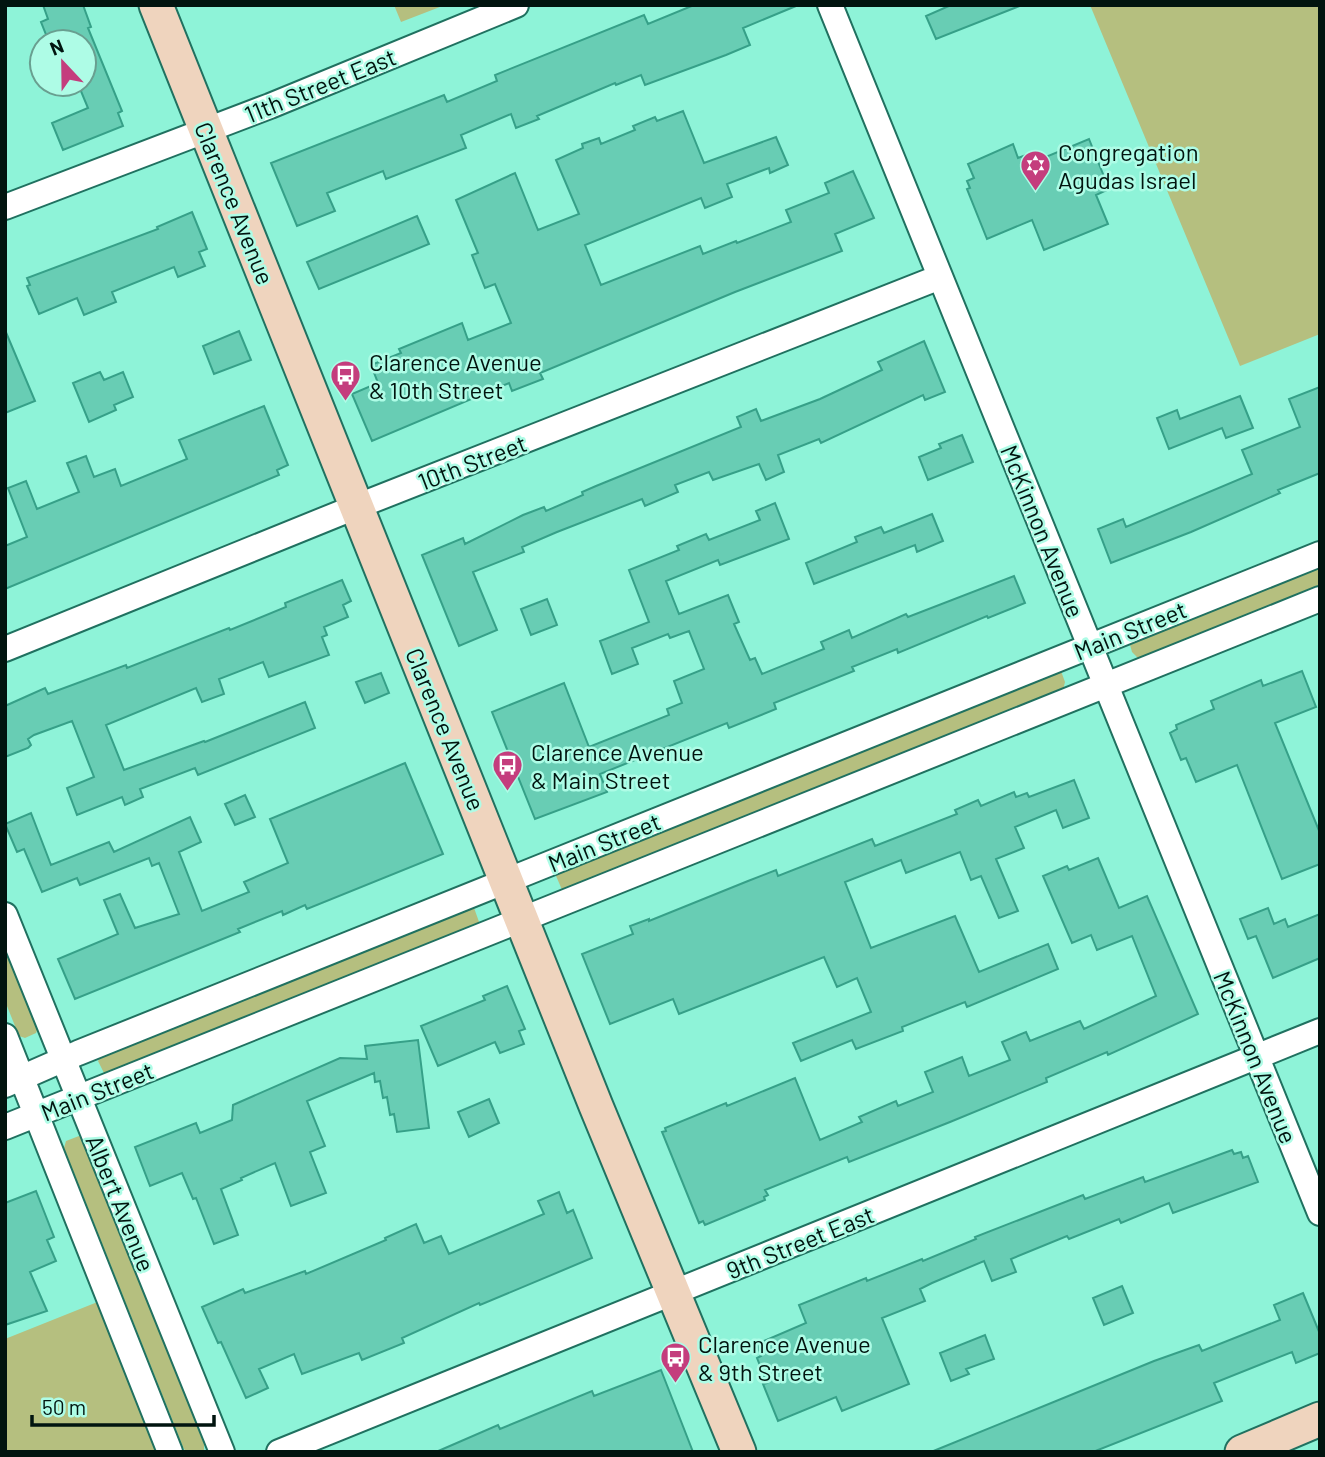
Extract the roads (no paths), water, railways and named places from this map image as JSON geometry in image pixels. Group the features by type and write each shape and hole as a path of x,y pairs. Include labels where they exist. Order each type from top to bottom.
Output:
{"main road":[{"name":"Clarence Avenue","path":"156,5 596,1106 739,1452"},
{"path":"1242,1452 1320,1419"}],"street":[{"name":"11th Street East","path":"5,207 207,130 516,5"},
{"name":"McKinnon Avenue","path":"830,5 1320,1213"},
{"name":"10th Street","path":"5,649 358,506 940,277"},
{"name":"Main Street","path":"13,1081 1320,554"},
{"name":"Main Street","path":"5,1127 1320,599"},
{"name":"Albert Avenue","path":"5,915 222,1452"},
{"name":"9th Street East","path":"279,1452 1320,1031"},
{"name":"Albert Avenue","path":"5,1036 13,1081 37,1115 170,1452"}],"place":[{"name":"Congregation Agudas Israel","path":"1035,192"},
{"name":"Clarence Avenue & 10th Street","path":"346,402"},
{"name":"Clarence Avenue & Main Street","path":"508,792"},
{"name":"Clarence Avenue & 9th Street","path":"675,1384"}]}
